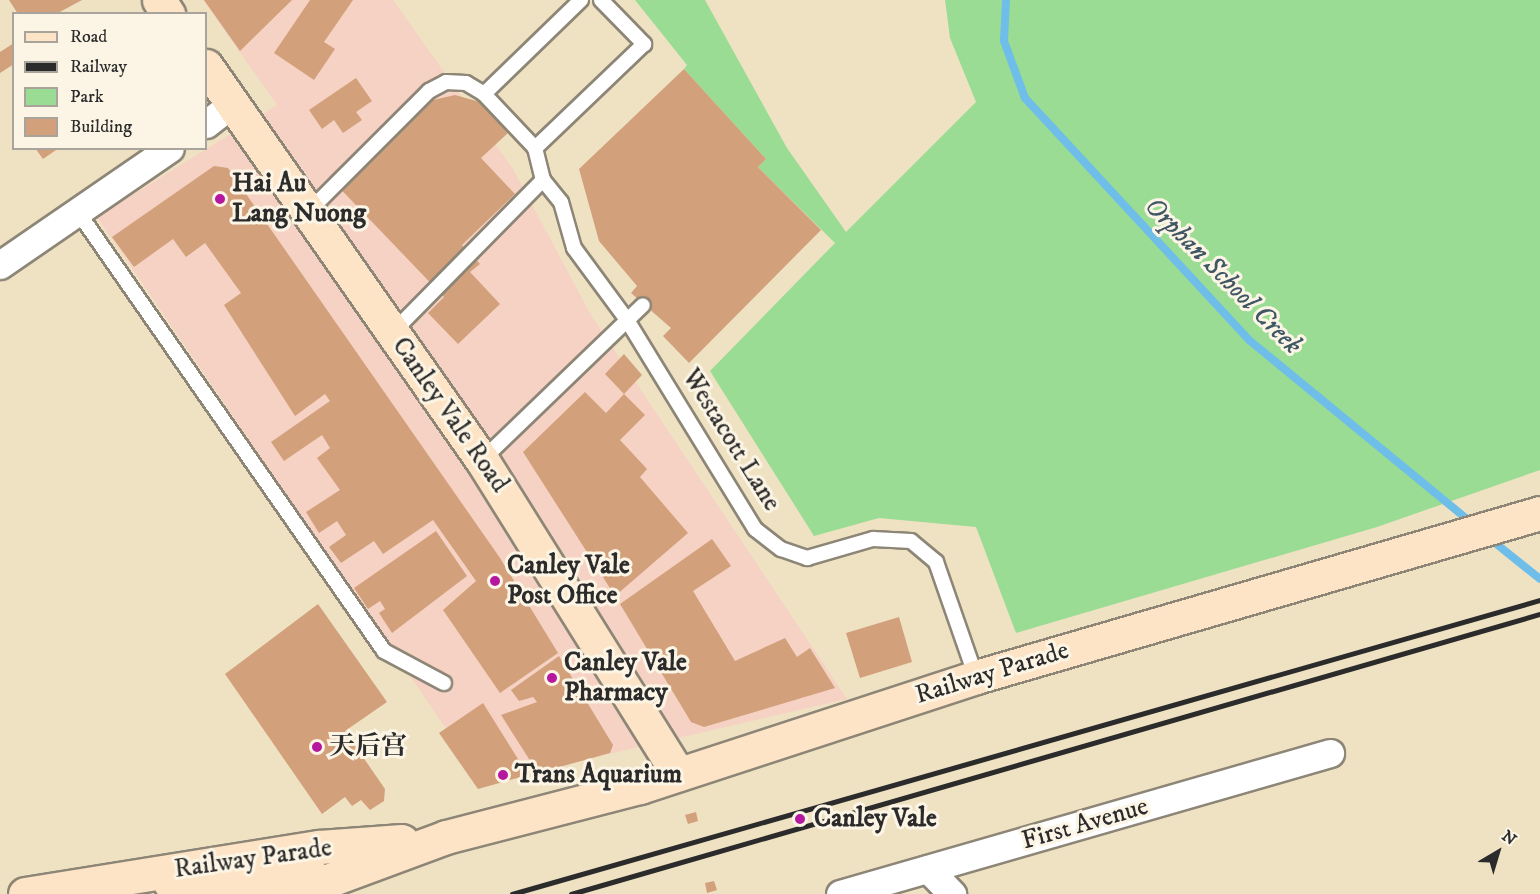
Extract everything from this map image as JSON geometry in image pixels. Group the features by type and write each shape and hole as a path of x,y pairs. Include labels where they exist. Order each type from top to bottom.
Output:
{"main road":[{"name":"Canley Vale Road","path":"207,67 482,460 678,774"},
{"name":"Railway Parade","path":"292,894 446,837 678,774 976,677 1540,513"},
{"name":"Railway Parade","path":"25,894 319,848 446,837"},
{"path":"213,891 319,848"},
{"path":"91,884 213,891 270,888 412,849"}],"street":[{"path":"207,123 232,104"},
{"path":"0,265 167,150"},
{"name":"First Avenue","path":"840,894 1330,753"},
{"path":"928,869 952,894"}],"lane":[{"path":"484,93 581,0"},
{"path":"535,148 644,44 601,0"},
{"path":"308,212 439,84 455,81 484,93 535,148 543,180 392,332"},
{"name":"Westacott Lane","path":"543,180 561,202 574,248 627,320 755,529 781,549 807,558 873,539 911,541 936,562 976,677"},
{"path":"78,212 384,651 444,683"},
{"path":"482,460 643,305"}],"shaded area":[{"path":"203,0 393,0 513,169 591,315 847,699 483,783 97,217 277,105"}],"green space":[{"path":"635,0 705,0 787,148 846,232 976,102 950,38 945,0 1540,0 1540,470 1377,527 1016,633 976,527 879,518 814,536 710,371 835,243 758,167 766,159 684,69 687,65"}],"building":[{"path":"9,0 82,0 60,12 17,12"},
{"path":"204,0 292,0 240,51"},
{"path":"310,0 353,0 324,42 335,49 314,80 274,53"},
{"path":"12,44 12,65 0,73 0,52"},
{"path":"684,69 766,159 758,167 821,230 689,363 663,336 671,328 631,293 637,286 599,241 579,169"},
{"path":"356,78 372,101 356,112 362,120 343,133 334,120 322,129 309,110"},
{"path":"455,95 480,102 509,132 481,158 515,194 462,245 480,264 470,272 500,304 458,344 428,313 444,297 329,177 364,143 375,155 433,100"},
{"path":"36,150 56,150 43,159"},
{"path":"214,166 228,168 500,558 558,653 500,693 443,610 476,581 433,520 383,554 374,541 341,563 329,547 346,535 337,521 319,533 306,512 340,490 317,458 330,448 322,435 284,461 271,442 330,401 325,394 295,416 224,305 241,293 205,243 186,257 173,239 134,267 112,237"},
{"path":"624,354 642,375 624,394 605,374"},
{"path":"585,392 606,413 624,394 645,415 620,440 647,469 640,477 688,533 615,596 523,452"},
{"path":"436,531 467,576 392,633 379,613 385,609 380,601 368,609 354,588"},
{"path":"712,539 731,566 693,591 735,661 785,638 797,657 810,648 835,688 704,727 691,722 620,604"},
{"path":"318,604 387,702 345,731 385,789 384,801 370,810 361,800 352,806 345,797 322,814 225,674"},
{"path":"899,617 912,662 860,678 846,633"},
{"path":"559,656 613,745 610,753 538,773 501,715 537,702 533,697 519,701 511,690"},
{"path":"483,703 528,775 478,789 439,733"},
{"path":"696,812 698,821 688,824 685,815"},
{"path":"714,881 717,890 707,893 705,883"}],"waterway":[{"name":"Orphan School Creek","path":"1006,0 1004,41 1025,98 1249,340 1473,524"},
{"name":"Orphan School Creek","path":"1489,538 1540,579"}],"railway":[{"path":"512,894 1540,600"},
{"path":"571,894 1540,614"}],"place":[{"name":"Hai Au Lang Nuong","path":"220,199"},
{"name":"Canley Vale Post Office","path":"495,581"},
{"name":"Canley Vale Pharmacy","path":"552,678"},
{"name":"天后宫","path":"317,747"},
{"name":"Trans Aquarium","path":"503,775"},
{"name":"Canley Vale","path":"800,819"}]}
